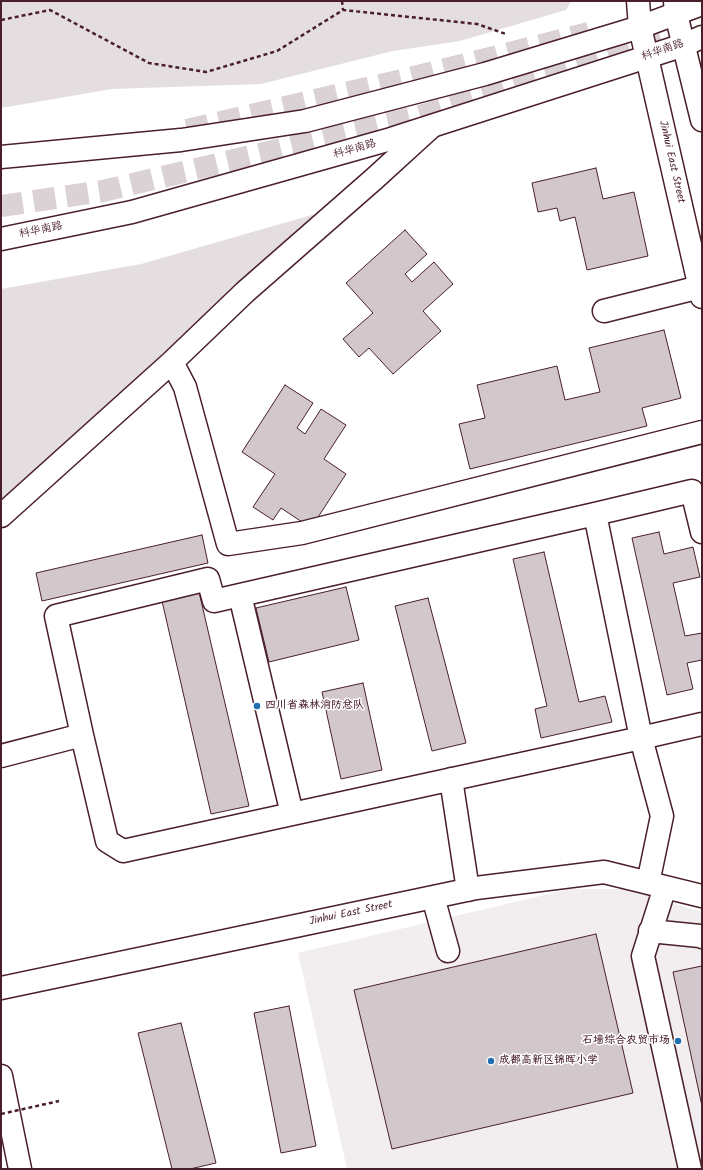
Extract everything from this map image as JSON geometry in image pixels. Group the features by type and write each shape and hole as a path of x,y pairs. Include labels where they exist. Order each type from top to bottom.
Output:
{"street":[{"name":"Jinhui East Street","path":"638,1 640,27 701,292"},
{"path":"1,157 181,140 305,121 485,74 640,27 676,7 702,4"},
{"path":"676,7 693,41 702,120"},
{"name":"科华南路","path":"1,239 132,212 391,139 693,41"},
{"path":"1,516 172,362 246,292 431,127"},
{"path":"604,312 701,292"},
{"path":"172,362 185,387 228,544 302,533 702,432"},
{"path":"702,532 692,491 214,601 208,579 56,616 107,841 123,851 702,724"},
{"path":"595,514 641,738 662,816 650,931 643,956 690,1169"},
{"path":"240,595 292,814"},
{"path":"1,756 82,735"},
{"path":"451,779 468,890"},
{"name":"Jinhui East Street","path":"1,988 468,890 604,872 702,896"},
{"path":"433,897 448,951"},
{"path":"650,931 702,937"},
{"path":"1,1076 20,1169"}],"path":[{"path":"342,1 343,10"},
{"path":"1,20 50,10 149,63 206,72 277,51 343,10 477,24 506,34"},
{"path":"1,1114 59,1101"}],"shaded area":[{"path":"1,1 571,1 566,10 460,41 393,51 261,84 112,89 1,108"},
{"path":"322,212 1,505 1,289 141,264"},
{"name":"成都高新区锦晖小学","path":"570,889 624,889 702,912 702,1169 347,1169 298,953"}],"building":[{"path":"596,168 603,199 634,192 648,256 587,270 575,217 560,221 557,208 538,212 532,183"},
{"path":"405,230 427,254 405,274 412,282 434,262 453,284 423,311 441,331 393,374 369,348 359,357 343,339 373,313 346,283"},
{"path":"664,330 681,398 642,408 647,426 470,469 459,424 485,418 477,385 557,366 565,400 600,392 589,348"},
{"path":"285,385 313,403 297,428 305,434 321,409 346,425 324,459 346,474 311,528 281,508 273,520 253,507 275,474 242,452"},
{"path":"659,532 664,554 693,547 700,577 673,583 685,636 702,633 702,660 687,663 693,689 667,695 632,538"},
{"path":"202,535 208,563 42,601 36,573"},
{"path":"544,552 579,702 605,696 612,722 541,738 535,709 547,706 513,559"},
{"path":"346,587 359,640 269,662 256,608"},
{"path":"199,592 249,806 211,814 162,601"},
{"path":"428,598 466,743 432,751 395,606"},
{"path":"363,683 382,770 341,779 322,692"},
{"path":"596,934 633,1093 392,1149 354,990"},
{"path":"702,966 702,1106 673,972"},
{"path":"289,1006 316,1146 281,1153 254,1013"},
{"path":"181,1023 216,1163 190,1169 172,1169 138,1033"}],"tunnel":[{"path":"1,206 103,191 420,116 595,63 702,23"},
{"path":"187,130 406,79 589,33"}],"place":[{"name":"四川省森林消防总队","path":"257,706"},
{"name":"石墙综合农贸市场","path":"678,1041"},
{"name":"成都高新区锦晖小学","path":"491,1061"}]}
